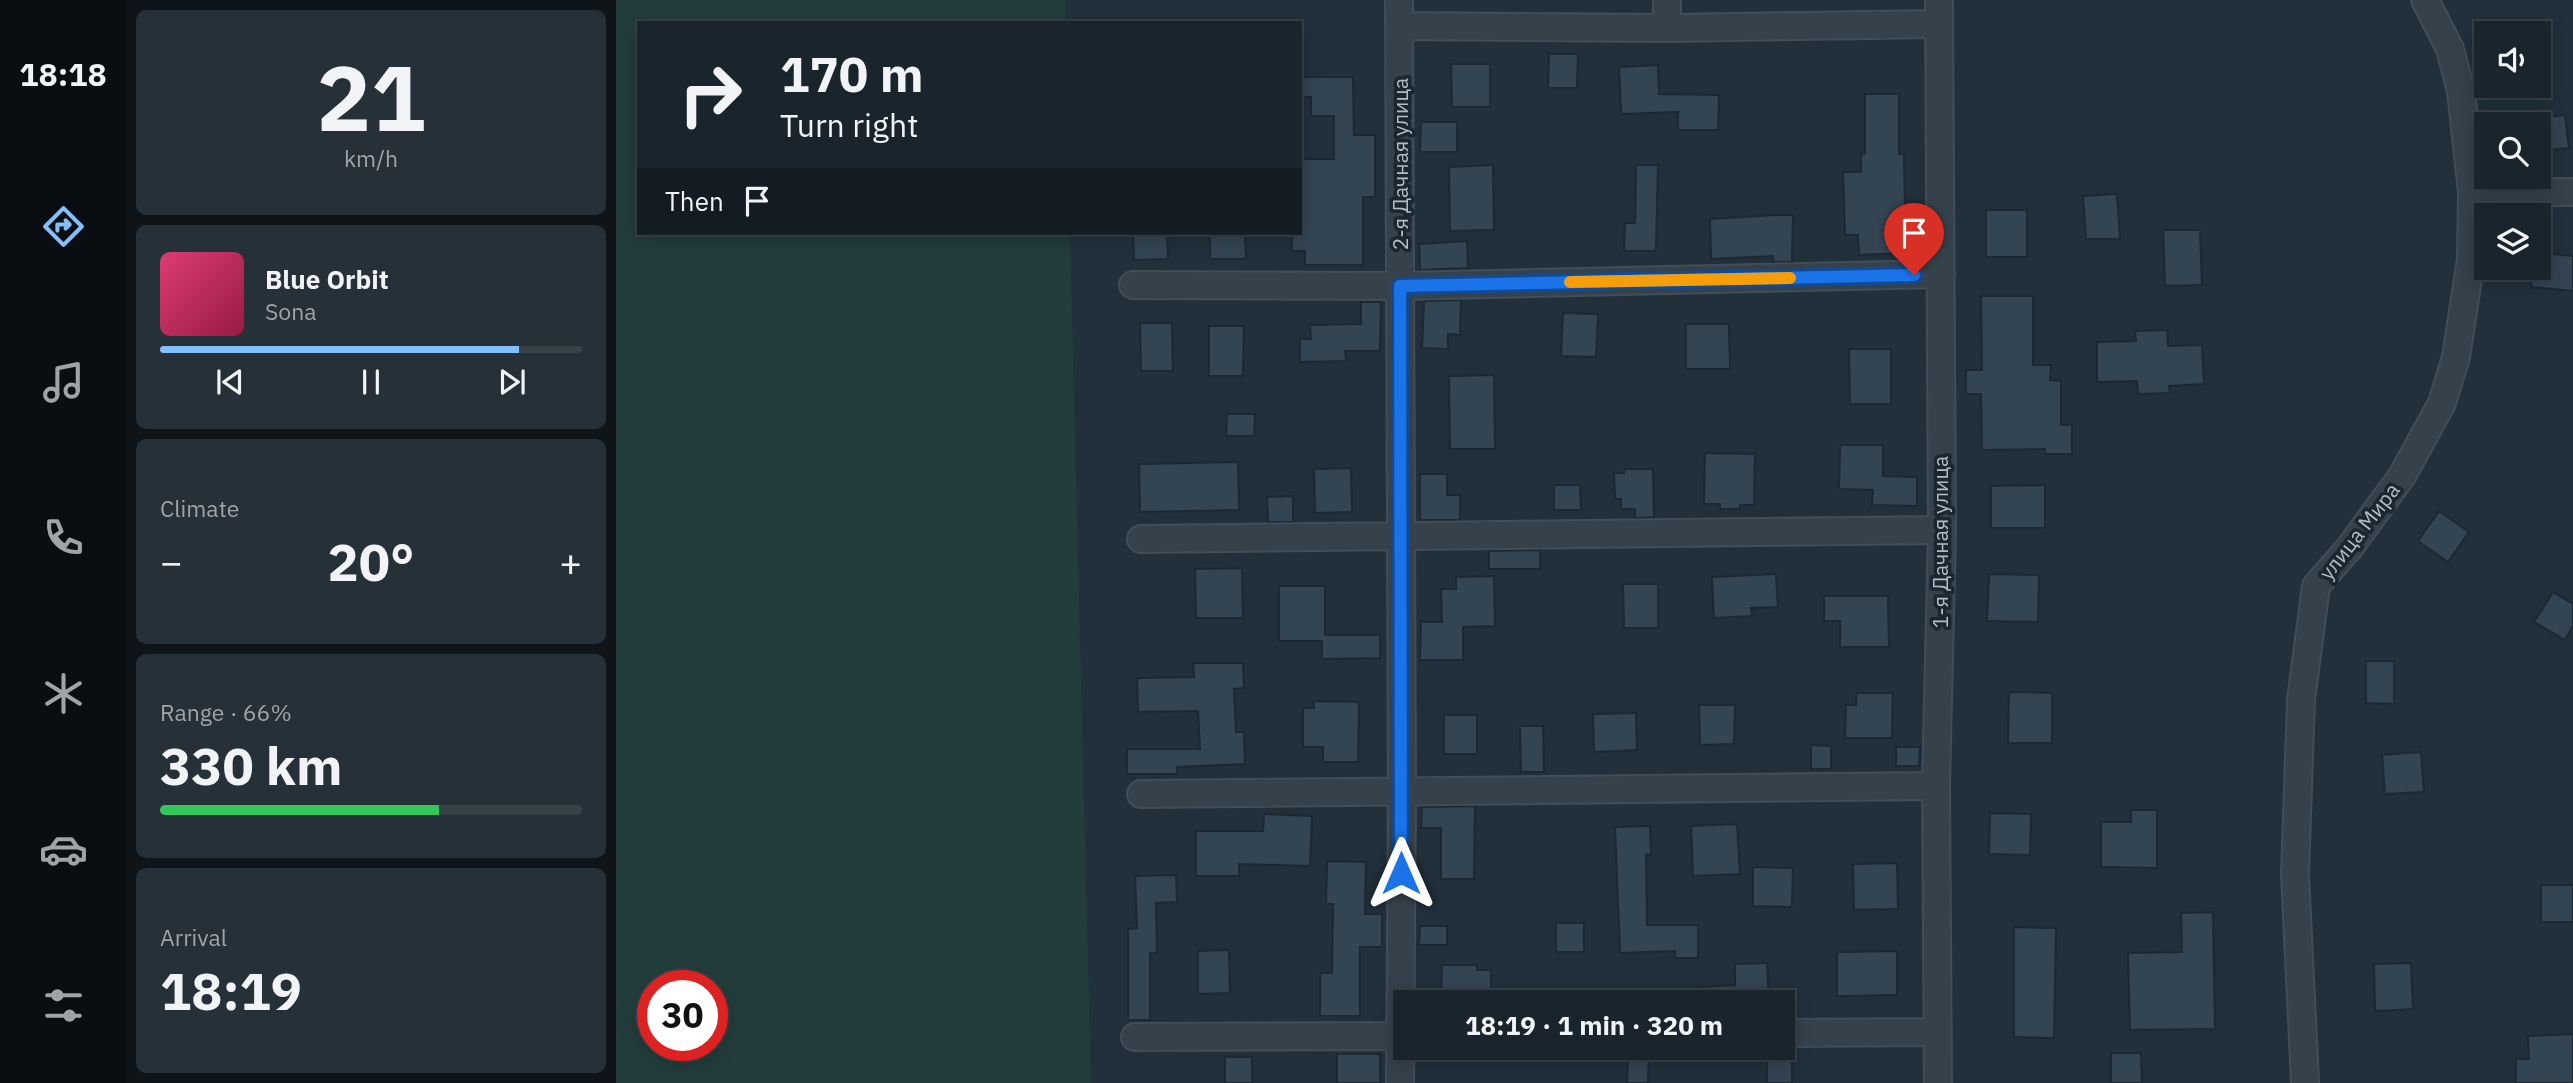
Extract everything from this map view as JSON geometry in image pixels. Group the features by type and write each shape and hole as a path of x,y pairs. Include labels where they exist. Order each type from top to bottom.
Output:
{"street":[{"name":"2-я Дачная улица","path":"1399,0 1402,990"},
{"path":"1667,0 1667,28"},
{"name":"улица Мира","path":"2305,1083 2295,874 2301,700 2316,586 2350,547 2402,476 2442,403 2456,357 2472,258 2472,194 2461,91 2450,49 2425,0"},
{"path":"1400,26 1667,28 1939,12"},
{"name":"1-я Дачная улица","path":"1938,1083 1936,786 1942,530 1939,12"},
{"path":"2472,194 2573,192"},
{"path":"1133,285 1400,286 1941,274"},
{"path":"1141,539 1942,530"},
{"path":"1141,794 1936,786"},
{"path":"1795,1033 1938,1032"},
{"path":"1135,1037 1393,1036"},
{"name":"2-я Дачная улица","path":"1400,1083 1401,1060"}],"green space":[{"path":"616,0 1065,0 1065,21 637,21 637,235 1070,235 1091,1083 616,1083"}],"building":[{"path":"1549,54 1578,54 1577,88 1548,88"},
{"path":"1451,64 1490,64 1490,107 1452,107"},
{"path":"1658,65 1659,94 1719,95 1718,130 1678,130 1678,112 1621,114 1619,67"},
{"path":"1303,77 1353,77 1354,135 1375,135 1375,197 1363,197 1363,265 1305,265 1305,251 1292,251 1292,235 1302,235 1302,159 1334,159 1334,116 1311,116 1311,97 1303,97"},
{"path":"1865,94 1899,94 1899,154 1904,154 1906,253 1859,255 1858,235 1845,235 1843,172 1861,172 1861,154 1865,154"},
{"path":"2565,115 2569,148 2551,150 2551,117"},
{"path":"1421,122 1457,122 1457,152 1420,152"},
{"path":"1493,165 1494,230 1450,231 1449,167"},
{"path":"1636,165 1658,165 1656,251 1624,251 1625,223 1635,223"},
{"path":"2117,194 2120,239 2086,239 2083,196"},
{"path":"1986,210 2027,210 2027,257 1986,257"},
{"path":"1793,215 1792,262 1773,262 1773,256 1711,259 1710,219"},
{"path":"2163,230 2200,230 2202,285 2165,286"},
{"path":"1133,235 1167,235 1168,259 1134,260"},
{"path":"1210,235 1245,235 1246,259 1210,259"},
{"path":"1467,241 1468,268 1420,270 1419,244"},
{"path":"2551,254 2573,256 2573,291 2531,287 2532,280 2551,280"},
{"path":"1981,296 2033,296 2033,365 2051,365 2050,380 2061,381 2061,425 2072,425 2072,454 2045,454 2045,449 1982,450 1981,394 1966,394 1966,370 1982,370"},
{"path":"1461,300 1460,335 1448,334 1448,349 1422,348 1424,301"},
{"path":"1361,302 1381,302 1380,351 1345,351 1346,361 1300,362 1300,339 1311,339 1310,325 1361,324"},
{"path":"1563,313 1598,314 1596,357 1561,356"},
{"path":"1140,323 1172,323 1173,371 1141,371"},
{"path":"1686,324 1729,324 1730,369 1686,369"},
{"path":"1209,326 1244,326 1243,376 1209,376"},
{"path":"2167,330 2168,346 2202,345 2204,384 2169,386 2170,393 2138,394 2137,381 2097,382 2097,342 2136,341 2135,331"},
{"path":"1849,349 1891,349 1891,404 1850,404"},
{"path":"1494,375 1495,449 1450,449 1449,376"},
{"path":"1227,414 1255,414 1254,436 1226,436"},
{"path":"1840,445 1883,445 1883,476 1917,477 1917,506 1872,505 1873,490 1839,489"},
{"path":"1705,453 1755,454 1754,505 1740,505 1740,509 1720,509 1720,504 1704,504"},
{"path":"1238,462 1239,510 1140,512 1139,464"},
{"path":"1351,468 1352,512 1315,513 1314,469"},
{"path":"1624,469 1653,469 1654,517 1635,518 1635,509 1621,509 1621,499 1615,499 1614,473 1624,473"},
{"path":"1420,474 1447,474 1447,495 1460,495 1460,520 1420,520"},
{"path":"1554,485 1580,485 1581,510 1554,510"},
{"path":"2045,485 2045,528 1991,528 1991,486"},
{"path":"1293,496 1293,522 1268,522 1267,497"},
{"path":"2439,511 2469,532 2448,562 2418,541"},
{"path":"1540,550 1540,569 1489,569 1489,551"},
{"path":"1242,568 1243,618 1196,618 1195,569"},
{"path":"1776,574 1778,607 1751,608 1752,616 1714,618 1712,577"},
{"path":"1989,574 2039,575 2038,622 1987,621"},
{"path":"1494,576 1495,626 1463,627 1463,660 1420,660 1421,622 1442,622 1441,589 1456,589 1456,577"},
{"path":"1623,584 1658,584 1658,628 1624,628"},
{"path":"1279,586 1325,586 1325,635 1380,635 1380,658 1322,659 1322,641 1279,641"},
{"path":"2553,592 2573,604 2573,626 2565,640 2534,622"},
{"path":"1824,596 1888,596 1889,647 1840,647 1840,621 1824,621"},
{"path":"2366,661 2394,661 2394,704 2366,703"},
{"path":"1193,663 1243,663 1244,688 1234,689 1236,732 1244,732 1245,764 1177,767 1177,774 1127,774 1127,749 1200,749 1198,711 1138,712 1137,678 1194,677"},
{"path":"2009,692 2052,693 2052,743 2008,743"},
{"path":"1856,693 1893,693 1892,738 1845,738 1846,705 1856,705"},
{"path":"1314,701 1359,702 1358,762 1323,762 1323,747 1303,747 1303,708 1314,708"},
{"path":"1699,705 1735,705 1734,744 1700,745"},
{"path":"1636,713 1637,750 1594,752 1593,714"},
{"path":"1444,715 1477,715 1477,754 1444,754"},
{"path":"1520,726 1543,726 1544,772 1521,772"},
{"path":"1811,745 1831,746 1831,769 1811,769"},
{"path":"1896,747 1920,747 1919,766 1896,766"},
{"path":"2421,752 2424,792 2385,794 2382,755"},
{"path":"1475,806 1474,879 1441,879 1441,828 1421,828 1422,807"},
{"path":"2131,810 2157,810 2157,868 2101,867 2101,822 2131,822"},
{"path":"1990,813 2031,814 2030,855 1989,854"},
{"path":"1264,814 1312,816 1310,866 1239,864 1239,876 1196,876 1196,831 1263,831"},
{"path":"1737,824 1740,874 1693,876 1691,826"},
{"path":"1650,826 1651,855 1646,854 1647,925 1698,925 1698,958 1675,958 1675,951 1620,953 1615,827"},
{"path":"1327,861 1366,862 1365,914 1382,914 1382,947 1360,947 1360,1016 1320,1016 1320,973 1332,973 1333,904 1326,904"},
{"path":"1897,863 1898,909 1854,910 1853,864"},
{"path":"1753,867 1793,868 1792,907 1753,906"},
{"path":"1176,875 1177,902 1156,903 1157,953 1150,953 1150,1020 1128,1020 1128,929 1137,928 1135,876"},
{"path":"2541,885 2573,885 2573,922 2541,922"},
{"path":"2213,912 2215,1029 2130,1030 2128,953 2182,952 2181,913"},
{"path":"1556,923 1584,923 1584,952 1556,952"},
{"path":"1420,926 1447,926 1447,945 1419,945"},
{"path":"2014,927 2056,928 2054,1038 2014,1037"},
{"path":"1229,950 1230,993 1198,994 1198,951"},
{"path":"1897,951 1897,995 1837,996 1837,952"},
{"path":"1767,963 1768,990 1699,990 1699,987 1735,985 1735,964"},
{"path":"2411,963 2413,1009 2375,1011 2374,964"},
{"path":"1442,965 1477,965 1477,970 1491,970 1491,990 1441,990"},
{"path":"2573,1034 2573,1083 2516,1083 2516,1059 2529,1059 2528,1036"},
{"path":"2111,1053 2141,1053 2142,1083 2111,1083"},
{"path":"1337,1054 1380,1054 1380,1083 1337,1083"},
{"path":"1225,1057 1252,1057 1252,1083 1225,1083"},
{"path":"1628,1060 1649,1060 1648,1083 1627,1083"},
{"path":"1767,1060 1792,1060 1792,1083 1767,1083"}],"slow traffic":[{"path":"1570,282 1790,278"}],"route":[{"path":"1401,873 1400,286 1914,275"}]}
